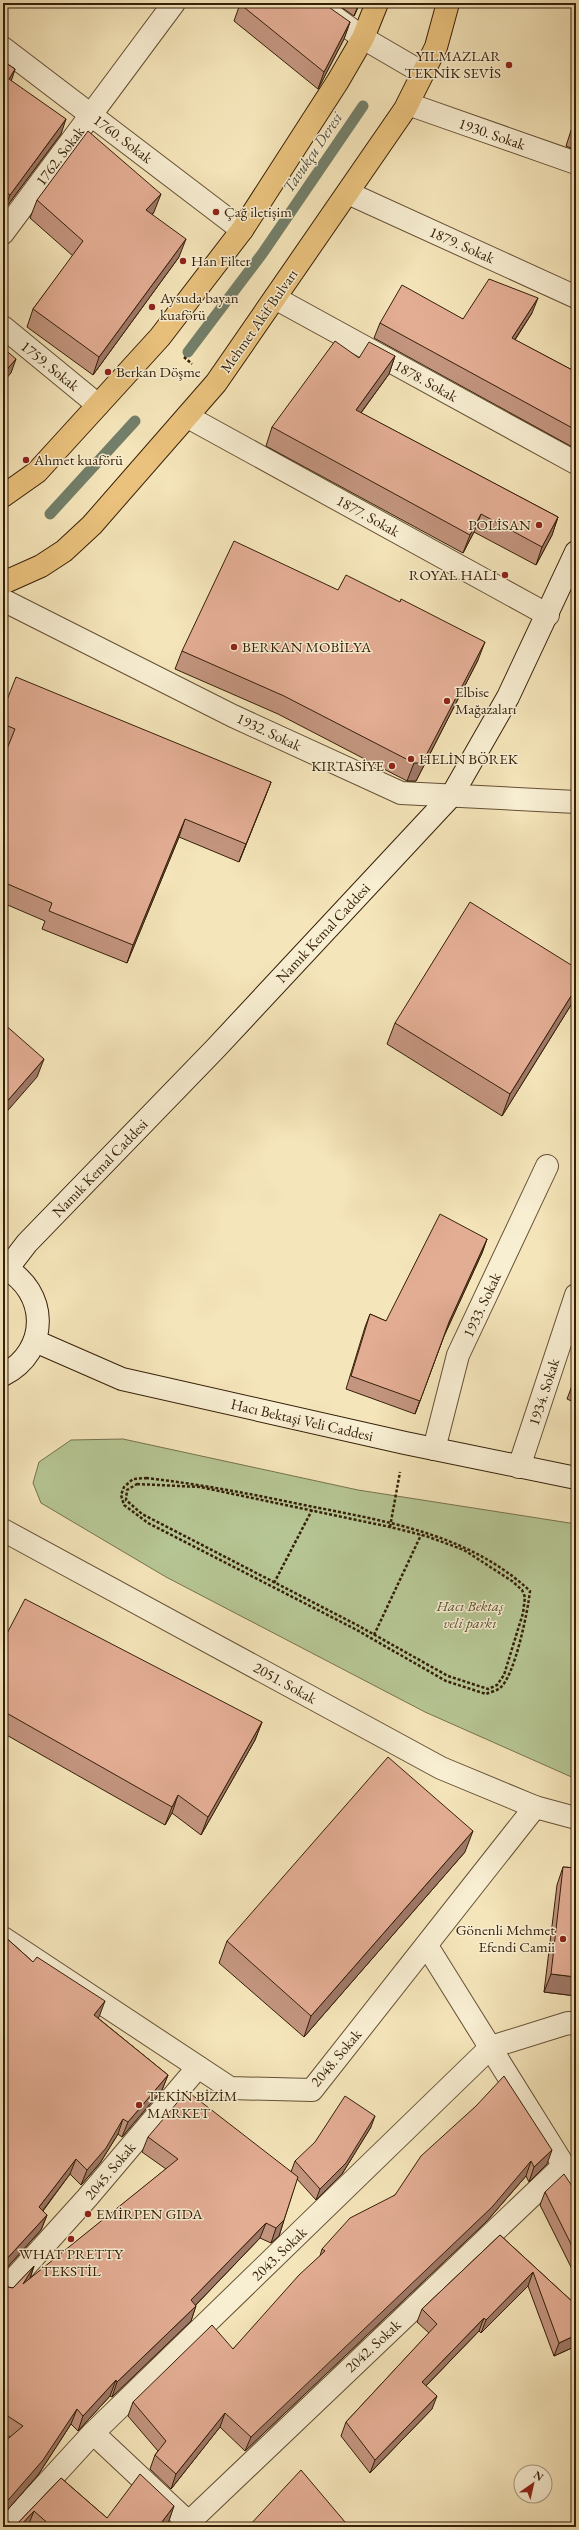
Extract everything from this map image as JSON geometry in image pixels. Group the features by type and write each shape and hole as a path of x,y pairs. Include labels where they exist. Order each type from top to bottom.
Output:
{"main road":[{"path":"3,496 37,472 160,337 242,230 338,81 363,38 376,3"},
{"name":"Mehmet Akif Bulvarı","path":"3,584 41,566 64,551 92,525 188,417 216,383 408,104 436,47 448,3"}],"street":[{"name":"1762. Sokak","path":"3,233 174,3"},
{"path":"315,3 363,38 423,73"},
{"name":"1760. Sokak","path":"3,48 242,230"},
{"name":"1930. Sokak","path":"408,104 576,163"},
{"name":"1879. Sokak","path":"348,193 576,297"},
{"name":"1878. Sokak","path":"275,298 576,463"},
{"name":"1759. Sokak","path":"3,327 98,404"},
{"name":"1877. Sokak","path":"188,417 548,615"},
{"name":"Namık Kemal Caddesi","path":"5,1268 27,1243 215,1049 452,795 508,697 548,615 576,552"},
{"name":"1932. Sokak","path":"3,600 233,716 401,793 576,802"},
{"name":"1933. Sokak","path":"434,1449 458,1355 547,1166"},
{"path":"3,1375 14,1369 26,1356 35,1340 38,1322 36,1303 27,1286 5,1268"},
{"name":"1934. Sokak","path":"519,1467 576,1295"},
{"name":"Hacı Bektaşi Veli Caddesi","path":"35,1340 122,1379 405,1443 576,1478"},
{"name":"2051. Sokak","path":"3,1530 441,1768 535,1807 576,1818"},
{"name":"2048. Sokak","path":"3,1938 230,2088 312,2090 427,1946 535,1807"},
{"path":"427,1946 576,2185"},
{"name":"2043. Sokak","path":"7,2527 93,2433 491,2047 568,2024 576,2024"},
{"name":"2045. Sokak","path":"3,2291 87,2198 198,2067"},
{"name":"2042. Sokak","path":"186,2524 563,2166"},
{"path":"93,2433 186,2524"}],"path":[{"path":"160,337 216,383"},
{"path":"390,1527 405,1443"},
{"path":"133,1479 201,1484 391,1523 467,1547 516,1577 530,1591 528,1616 508,1677 500,1687 486,1694 446,1681 356,1629 148,1523 124,1505 121,1495 124,1487 133,1479"},
{"path":"137,1484 200,1487 312,1510 421,1535 464,1550 522,1590 525,1597 523,1613 504,1675 497,1685 488,1689 448,1676 374,1635 142,1514 126,1500 127,1490 137,1484"},
{"path":"274,1583 312,1510"},
{"path":"374,1635 421,1535"}],"green space":[{"name":"Hacı Bektaş veli parkı","path":"123,1439 358,1490 576,1524 576,1779 425,1712 166,1577 41,1503 33,1483 39,1462 71,1440"}],"building":[{"path":"323,3 350,22 324,72 240,4"},
{"path":"3,61 15,69 9,79 66,119 10,195 3,190"},
{"path":"576,117 576,131 572,129"},
{"path":"88,131 161,194 146,210 186,239 99,357 33,309 83,241 37,200"},
{"path":"489,279 538,298 512,338 576,372 576,430 380,323 402,285 463,319"},
{"path":"335,341 359,358 369,342 395,356 356,410 558,517 542,547 481,514 470,535 272,427"},
{"path":"3,348 16,359 3,374"},
{"path":"234,541 338,590 346,575 400,602 401,599 485,642 422,763 414,763 284,696 182,651"},
{"path":"16,677 271,782 246,844 185,819 133,945 49,911 52,903 3,882 3,759 15,729 3,724 3,710"},
{"path":"470,902 576,968 576,988 510,1094 395,1023"},
{"path":"3,1023 44,1059 3,1106"},
{"path":"440,1214 487,1239 449,1322 420,1401 351,1376 370,1314 386,1321"},
{"path":"576,1375 576,1384 573,1382"},
{"path":"25,1599 262,1722 208,1817 178,1795 172,1807 3,1711 3,1641"},
{"path":"388,1757 473,1831 311,2016 227,1941"},
{"name":"Gönenli Mehmet Efendi Camii","path":"563,1867 576,1868 576,1977 551,1974"},
{"path":"3,1935 33,1962 37,1957 105,2001 94,2015 168,2075 128,2122 123,2119 106,2148 87,2170 76,2159 39,2207 47,2215 3,2263"},
{"path":"504,2076 552,2150 534,2167 531,2161 492,2207 251,2437 225,2413 176,2474 155,2455 166,2441 133,2402 212,2325 233,2349 299,2275 325,2251 322,2249 350,2218 395,2195 421,2156 476,2106"},
{"path":"187,2091 298,2177 284,2220 276,2228 266,2223 191,2300 196,2306 117,2382 116,2380 83,2416 77,2409 43,2460 3,2506 3,2443 23,2426 3,2413 3,2286 13,2288 34,2266 23,2284 178,2159 148,2137"},
{"path":"345,2096 375,2116 346,2163 320,2189 295,2161 315,2142"},
{"path":"564,2174 576,2192 576,2254 545,2192"},
{"path":"500,2235 576,2305 576,2335 559,2343 533,2272 486,2320 484,2318 422,2382 437,2396 375,2460 346,2422 437,2324 422,2309"},
{"path":"301,2470 345,2522 341,2527 248,2527"},
{"path":"140,2474 174,2506 158,2527 52,2527 34,2511 19,2527 3,2527 3,2517 4,2521 17,2524 61,2478 107,2518"}],"waterway":[{"name":"Tavukçu Deresi","path":"188,352 262,254 363,106"},
{"name":"Tavukçu Deresi","path":"50,514 135,421"}],"place":[{"name":"YILMAZLAR TEKNİK SEVİS","path":"509,65"},
{"name":"Çağ iletişim","path":"216,212"},
{"name":"Han Filter","path":"183,261"},
{"name":"Aysuda bayan kuaförü","path":"152,307"},
{"name":"Berkan Döşme","path":"108,372"},
{"name":"Ahmet kuaförü","path":"26,460"},
{"name":"POLİSAN","path":"539,525"},
{"name":"ROYAL HALI","path":"505,575"},
{"name":"BERKAN MOBİLYA","path":"234,647"},
{"name":"Elbise Mağazaları","path":"447,701"},
{"name":"HELİN BÖREK","path":"411,759"},
{"name":"KIRTASİYE","path":"392,766"},
{"name":"Gönenli Mehmet Efendi Camii","path":"563,1939"},
{"name":"TEKİN BİZİM MARKET","path":"139,2105"},
{"name":"EMİRPEN GIDA","path":"88,2214"},
{"name":"WHAT PRETTY TEKSTİL","path":"71,2239"}]}
